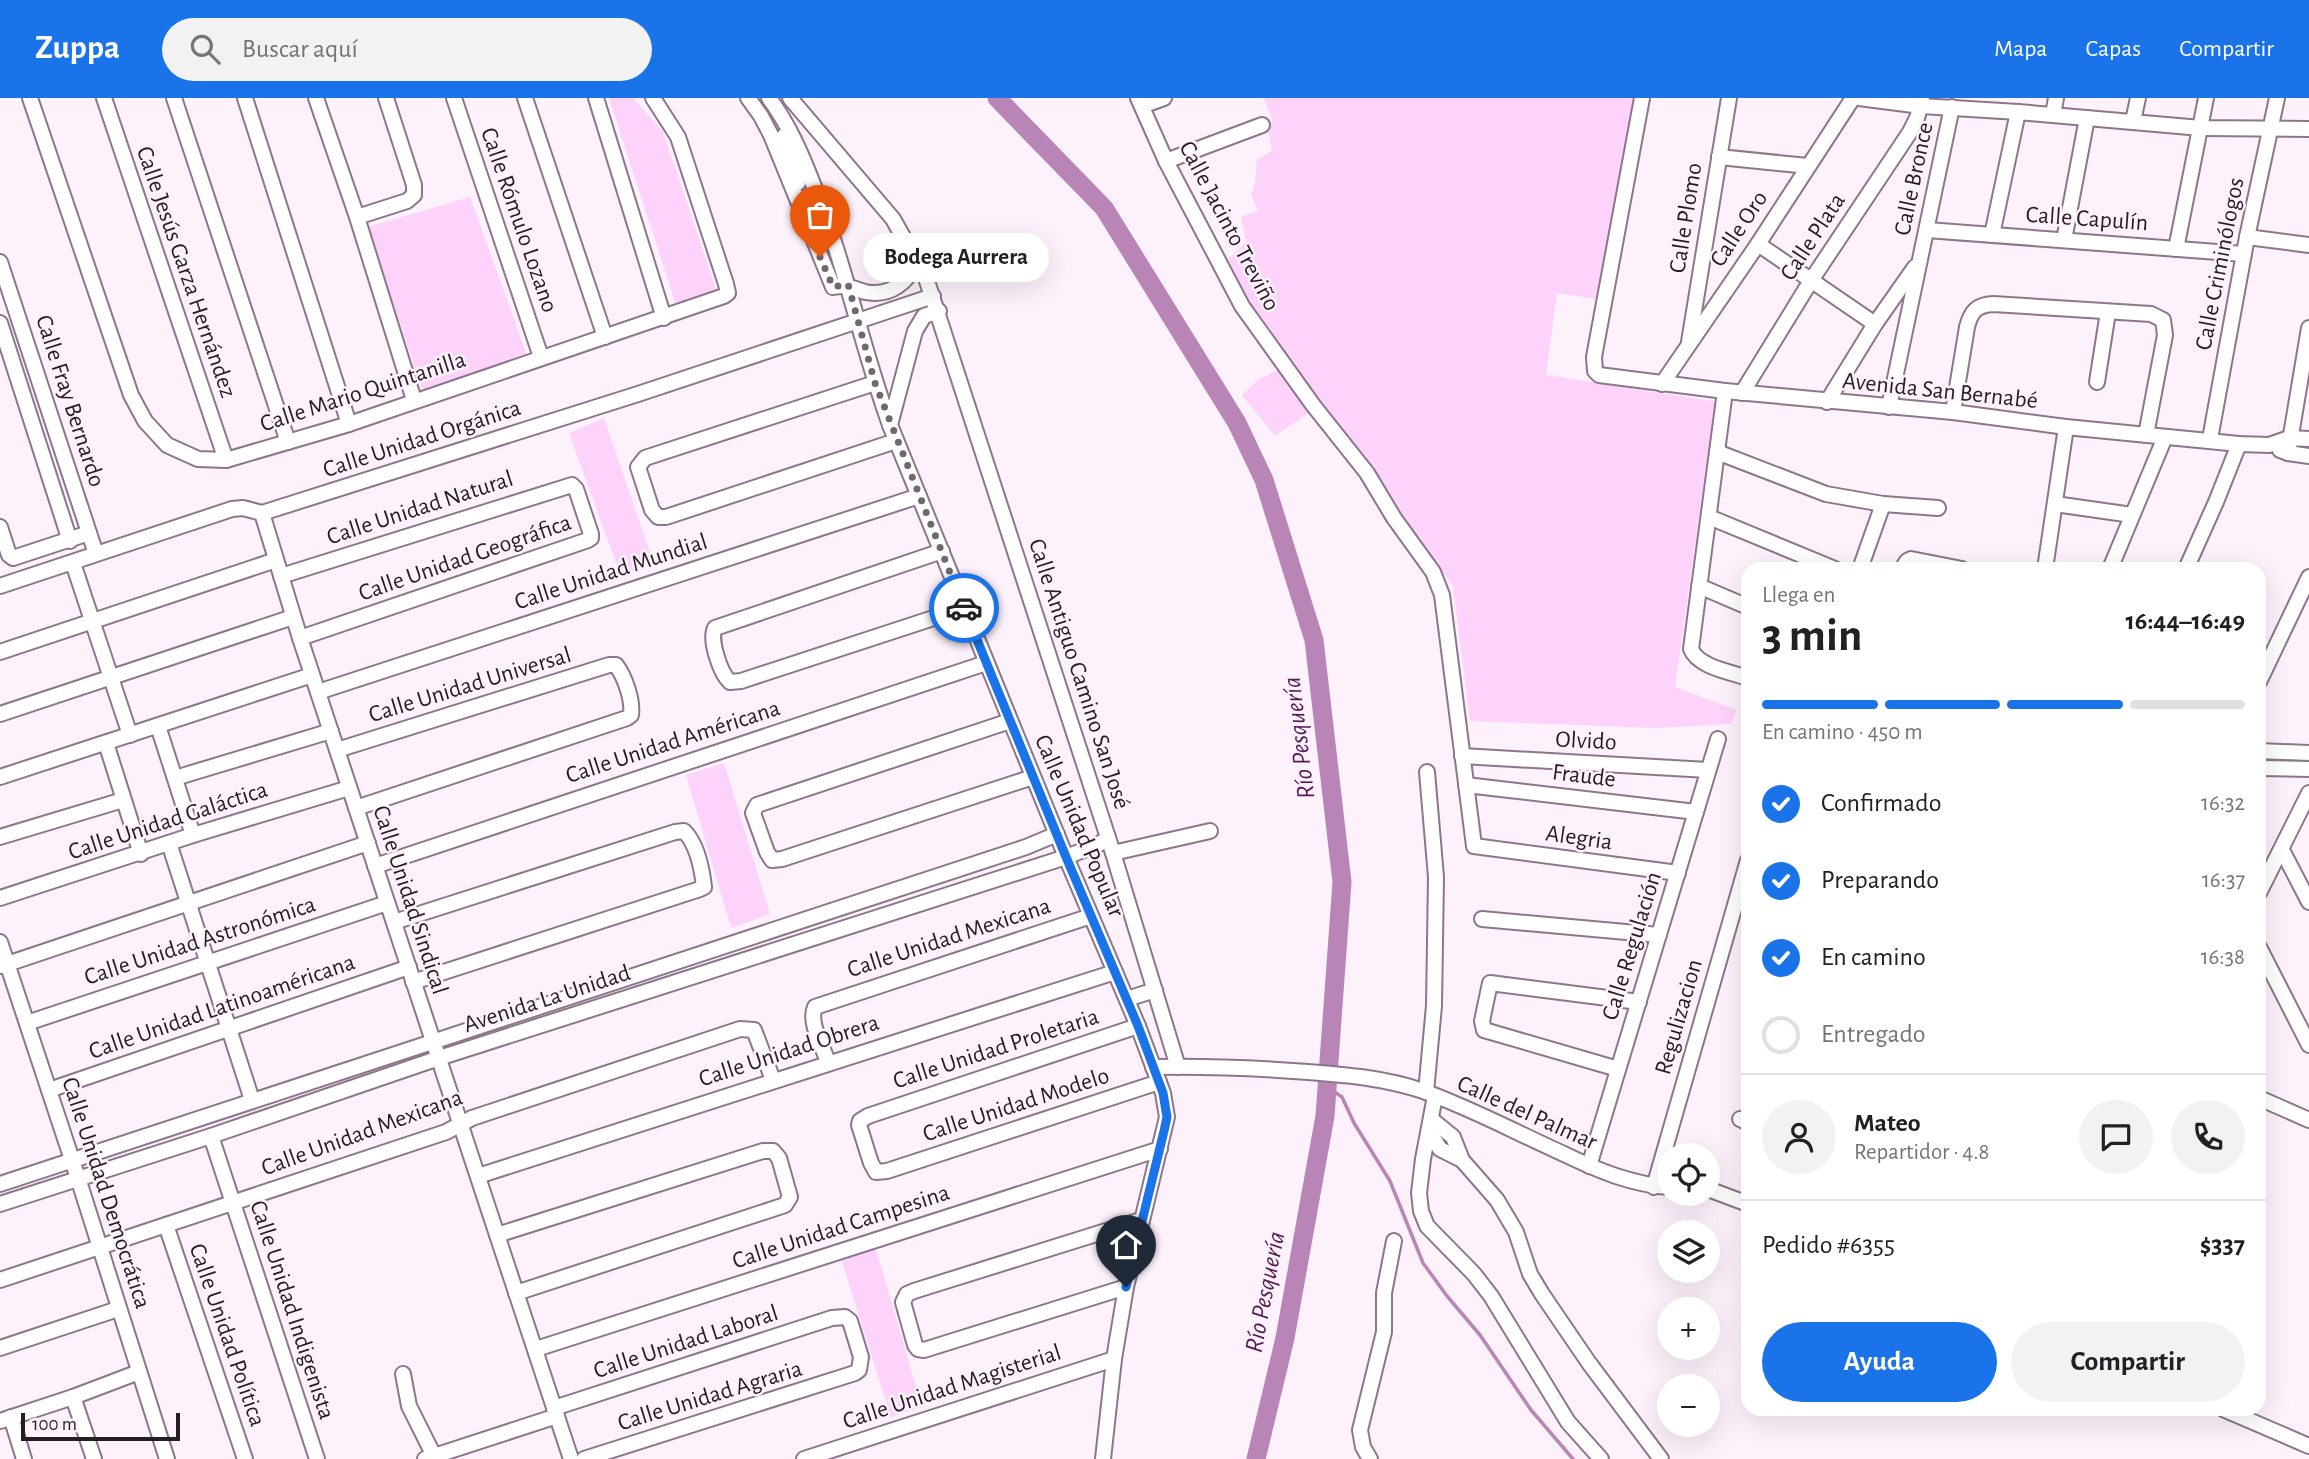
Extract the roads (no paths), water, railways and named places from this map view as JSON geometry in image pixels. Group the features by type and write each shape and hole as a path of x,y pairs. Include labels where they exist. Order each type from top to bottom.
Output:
{"street":[{"name":"Calle Mario Quintanilla","path":"30,98 131,395 140,412 167,445 198,459 226,460 349,424 541,357 664,318 721,298 728,293 678,137 653,98"},
{"name":"Calle Jesús Garza Hernández","path":"104,98 226,460"},
{"path":"174,98 288,442"},
{"path":"245,98 349,424"},
{"path":"316,98 357,217 414,400"},
{"path":"357,217 407,201 414,195 414,185 386,98"},
{"name":"Calle Rómulo Lozano","path":"454,98 541,357"},
{"path":"525,98 605,337"},
{"path":"596,98 664,318"},
{"path":"748,98 771,135 833,287 848,284 865,292 888,291 907,280 918,260"},
{"path":"769,98 794,164 802,212"},
{"name":"Calle Unidad Popular","path":"769,98 798,145 822,205 848,284 875,383 896,441 1159,1082 1167,1117 1126,1287 1114,1359 1103,1459"},
{"name":"Calle Antiguo Camino San José","path":"790,98 893,219 918,260 933,296 1113,853 1178,1067"},
{"path":"1140,102 1164,98"},
{"name":"Avenida San Bernabé","path":"1642,98 1594,357 1595,371 1599,375 1827,402 1953,412 2067,427 2269,445 2288,453 2309,456"},
{"name":"Calle Plomo","path":"1689,346 1729,98"},
{"name":"Calle Oro","path":"1662,384 1853,98"},
{"path":"1859,98 1952,107 1985,104 2018,112 2201,128 2309,129"},
{"path":"2053,115 2056,98"},
{"path":"2133,121 2138,98"},
{"path":"2176,249 2206,98"},
{"name":"Calle Criminólogos","path":"2210,439 2247,237 2277,98"},
{"name":"Calle Jacinto Treviño","path":"1140,102 1166,161 1242,306 1313,405 1367,473 1394,518 1433,572 1442,595 1474,846"},
{"name":"Calle Plata","path":"1742,393 1812,279 1910,132 1921,102"},
{"name":"Calle Bronce","path":"1889,407 1952,107"},
{"path":"1992,235 2018,112"},
{"path":"2064,240 2087,118"},
{"path":"1166,161 1262,125"},
{"path":"1720,157 1808,166"},
{"name":"Calle Capulín","path":"1927,230 2244,254"},
{"path":"2247,237 2309,245"},
{"path":"1758,244 1875,324"},
{"name":"Calle Bronce","path":"1827,402 1875,324 1920,260"},
{"name":"Calle Fray Bernardo","path":"1,270 5,290 96,554"},
{"name":"Calle Unidad Orgánica","path":"0,586 232,509 243,508 262,513 933,296"},
{"path":"1953,412 1967,327 1970,315 1977,308 1993,304 2151,314 2163,320 2165,335 2146,435"},
{"path":"890,425 915,331 924,316 939,311"},
{"path":"2097,382 2108,312"},
{"name":"Calle Fray Bernardo","path":"0,323 70,541"},
{"path":"2288,453 2309,328"},
{"path":"875,383 645,458 639,463 639,471 652,510 662,518 896,441"},
{"path":"1725,391 1690,649 1701,661 1741,675"},
{"path":"2046,562 2067,427"},
{"path":"2113,562 2165,437"},
{"name":"Avenida San Bernabé","path":"2269,445 2289,438 2309,439"},
{"path":"2189,562 2239,444"},
{"path":"1717,452 1826,494 1883,504 1938,509"},
{"name":"Calle Unidad Natural","path":"281,576 573,485"},
{"name":"Calle Unidad Geográfica","path":"300,638 590,539 592,534 573,485"},
{"name":"Calle Unidad Mundial","path":"318,692 919,496"},
{"path":"1862,562 1883,504"},
{"path":"2055,504 2132,515"},
{"name":"Calle Unidad Sindical","path":"262,513 293,617 571,1459"},
{"path":"1709,517 1818,562"},
{"path":"0,527 9,555 13,558 89,533"},
{"path":"942,551 720,625 712,634 724,675 730,682 741,681 964,608"},
{"path":"1906,562 1911,559 1926,562"},
{"path":"0,652 276,560"},
{"path":"72,563 131,735"},
{"path":"2266,669 2305,596 2309,577"},
{"path":"1699,586 1741,604"},
{"path":"0,714 293,617"},
{"name":"Calle Unidad Américana","path":"375,866 986,663"},
{"name":"Calle Unidad Universal","path":"337,750 609,665 616,665 621,673 632,706 631,715 356,808"},
{"path":"0,777 312,675"},
{"path":"1010,721 757,805 753,813 766,852 772,860 782,859 1033,777"},
{"path":"158,726 193,835"},
{"path":"175,778 331,731"},
{"name":"Calle Regulación","path":"1589,1166 1718,738"},
{"path":"106,743 141,854"},
{"path":"2266,751 2309,752"},
{"name":"Olvido","path":"1462,756 1707,770"},
{"path":"2266,768 2309,769"},
{"path":"1427,772 1436,877 1430,1125 1419,1194 1421,1211 1427,1226 1474,1274 1491,1296 1568,1422 1601,1459"},
{"name":"Fraude","path":"1466,785 1696,812"},
{"name":"Calle Unidad Galáctica","path":"0,898 349,788"},
{"path":"2266,880 2309,793"},
{"path":"0,837 124,800"},
{"name":"Calle Unidad Latinoaméricana","path":"49,1090 228,1029 704,887 691,839 684,831 680,831 394,922"},
{"path":"1113,853 1210,831"},
{"name":"Avenida La Unidad","path":"1,1181 73,1161 1013,852 1057,834"},
{"name":"Avenida La Unidad","path":"0,1204 439,1058 1066,857 1108,838"},
{"path":"4,965 368,843"},
{"path":"169,844 252,1100"},
{"name":"Alegria","path":"1474,846 1678,873"},
{"path":"2282,850 2309,902"},
{"name":"Regulizacion","path":"1654,1186 1741,884"},
{"name":"Calle Unidad Astronómica","path":"27,1023 387,903"},
{"name":"Calle Unidad Mexicana","path":"828,1062 814,1020 815,1007 822,1003 1091,916"},
{"path":"1482,919 1659,935"},
{"name":"Calle Unidad Democrática","path":"0,942 4,965 27,1023 73,1161 167,1459"},
{"path":"2266,961 2309,1045"},
{"name":"Calle Unidad Obrera","path":"478,1176 1115,972"},
{"path":"1618,1069 1485,1030 1482,1021 1490,983 1639,1002"},
{"path":"1127,999 1155,990"},
{"name":"Calle Unidad Proletaria","path":"887,1171 876,1172 871,1163 859,1125 860,1121 868,1116 1138,1026"},
{"name":"Calle Unidad Mexicana","path":"0,1280 446,1132 471,1118 740,1029 754,1030 773,1080"},
{"name":"Calle del Palmar","path":"1153,1067 1237,1067 1367,1077 1398,1083 1431,1094 1589,1166 1627,1180 1657,1186"},
{"name":"Calle Unidad Modelo","path":"887,1171 1159,1082"},
{"path":"2266,1100 2309,1120"},
{"path":"1430,1125 1440,1149 1462,1160 1506,1214 1516,1231 1530,1274 1552,1309 1661,1459"},
{"name":"Calle Unidad Indigenista","path":"211,1136 317,1459"},
{"name":"Calle Unidad Campesina","path":"536,1349 1160,1149"},
{"path":"497,1235 769,1150 776,1153 789,1190 789,1202 777,1208 516,1293"},
{"path":"1720,1194 1741,1201"},
{"path":"1126,1287 930,1348 918,1349 912,1340 903,1302 907,1294 914,1291 1141,1220"},
{"name":"Calle Unidad Política","path":"166,1225 245,1459"},
{"path":"1370,1459 1363,1447 1360,1430 1384,1332 1384,1293 1394,1241"},
{"path":"0,1348 118,1309"},
{"name":"Calle Unidad Agraria","path":"584,1459 849,1376 859,1370 861,1364 853,1328 845,1317 832,1318"},
{"name":"Calle Unidad Laboral","path":"556,1412 832,1318"},
{"name":"Calle Unidad Magisterial","path":"804,1459 1114,1359"},
{"path":"24,1459 6,1419 139,1371"},
{"path":"403,1374 409,1406 429,1458 556,1412"},
{"path":"73,1397 94,1459"},
{"path":"2239,1416 2309,1446"}],"waterway":[{"name":"Río Pesquería","path":"997,98 1104,208 1237,423 1264,480 1314,640 1342,882 1325,1116 1285,1338 1256,1459"},
{"path":"1327,1087 1342,1097 1354,1123 1390,1181 1423,1263 1480,1335 1531,1410 1573,1459"}],"place":[{"name":"Bodega Aurrera","path":"820,257"}]}
